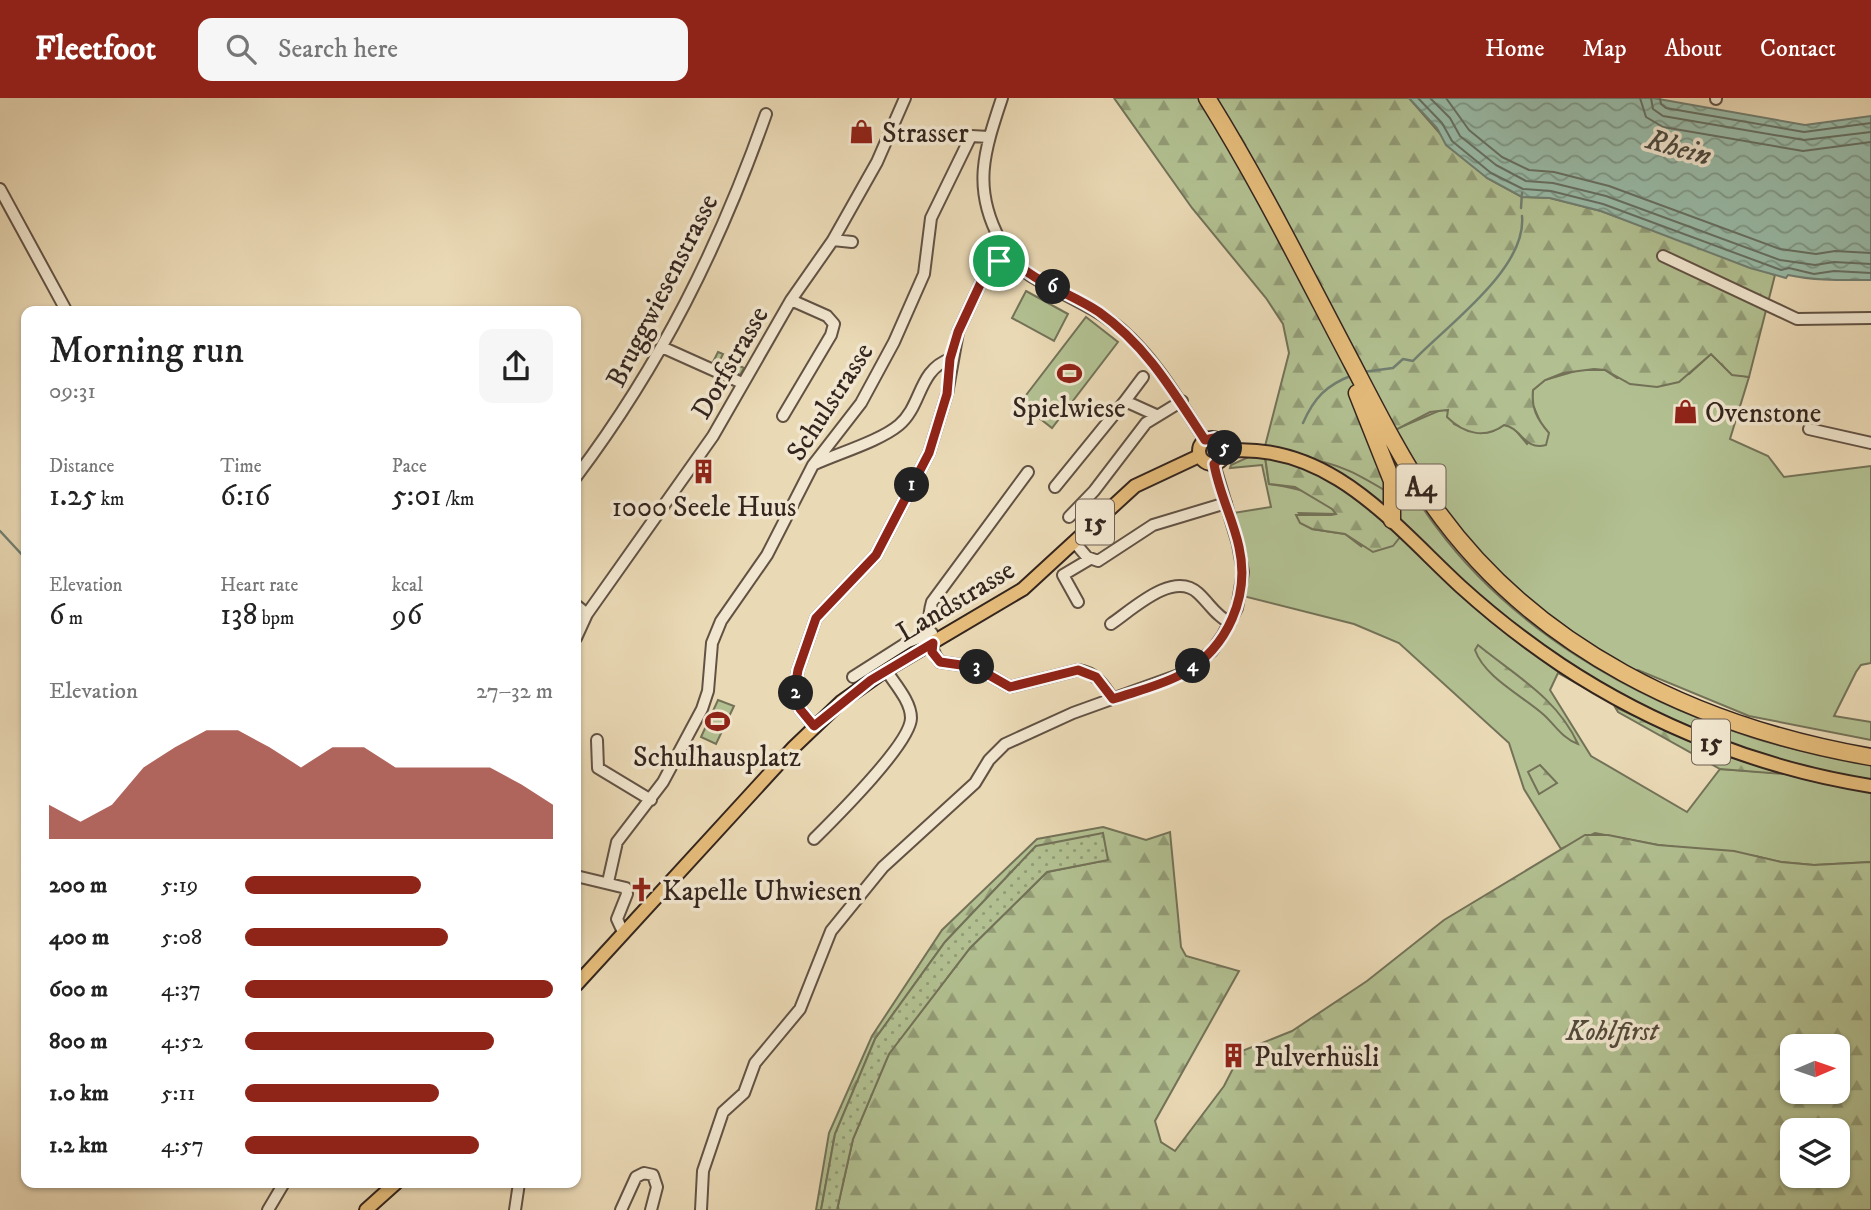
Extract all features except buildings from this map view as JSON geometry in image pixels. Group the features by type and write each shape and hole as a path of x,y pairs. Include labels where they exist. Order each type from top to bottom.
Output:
{"highway":[{"name":"A4","path":"1196,98 1340,350 1348,373 1366,402 1418,483 1458,538 1502,584 1555,631 1625,675 1699,710 1782,738 1871,757"},
{"name":"A4","path":"1206,98 1248,168 1366,402"},
{"path":"1366,402 1391,477 1393,513"}],"main road":[{"path":"1217,439 1225,451 1222,460 1214,464 1205,462 1199,456 1200,446 1205,440 1217,439"},
{"name":"15","path":"1225,451 1269,451 1296,458 1326,471 1393,513 1510,629 1615,697 1668,724 1748,755 1816,775 1871,786"},
{"name":"Landstrasse","path":"581,979 814,726 932,638 1023,589 1135,486 1199,456"},
{"path":"366,1210 390,1188"}],"street":[{"name":"Dorfstrasse","path":"581,627 587,614 713,436 791,300 833,240 877,162 905,98"},
{"path":"1002,98 989,137 982,171 983,195 988,217 1008,255 1029,275 1085,303 1122,331 1159,369 1205,440"},
{"name":"Bruggwiesenstrasse","path":"581,470 617,423 664,348 738,192 766,114"},
{"name":"Schulstrasse","path":"608,882 617,842 651,800 702,709 708,691 712,643 721,621 767,555 813,465 861,403 894,342 924,274 931,218 971,136 989,137"},
{"path":"0,190 63,306"},
{"path":"833,240 852,242"},
{"path":"814,726 800,709 795,688 798,670 816,618 876,555 929,453 947,394 950,359 958,332 982,279 1008,255"},
{"path":"1663,256 1797,319 1871,318"},
{"path":"783,415 831,335 834,324 827,316 791,300"},
{"path":"664,348 742,383"},
{"path":"813,465 898,426 931,371 939,362 950,359"},
{"path":"1055,487 1143,377"},
{"path":"1125,401 1156,415"},
{"path":"1069,517 1156,415 1182,401"},
{"path":"1809,429 1871,443"},
{"path":"701,1210 703,1171 723,1112 744,1093 755,1063 800,1009 823,946 847,910 883,867 975,783 989,760 1005,744 1043,725 1184,673 1212,650 1230,623 1240,595 1243,572 1238,544 1214,464"},
{"path":"1028,472 938,593 929,613 932,652 940,662 975,667 1010,687 1078,670 1096,677 1113,699"},
{"path":"1075,543 1090,559 1103,559 1153,525 1226,503"},
{"path":"1078,602 1063,576 1090,559"},
{"path":"1111,624 1160,591 1176,586 1194,590 1214,613 1230,623"},
{"path":"581,609 587,614"},
{"path":"853,677 908,642 932,638"},
{"path":"814,839 856,796 909,729 909,708 886,670"},
{"path":"597,740 595,753 598,768 651,800"},
{"path":"581,877 626,888 627,894 617,919 623,932"},
{"path":"621,1210 636,1177 644,1173 653,1175 657,1182 651,1210"},
{"path":"268,1210 281,1188"},
{"path":"515,1210 518,1188"}],"green space":[{"path":"1114,98 1409,98 1443,137 1487,178 1522,197 1550,198 1601,211 1775,275 1749,377 1732,375 1711,354 1679,382 1657,387 1630,384 1605,370 1563,373 1545,380 1533,390 1536,413 1549,433 1546,445 1539,446 1528,442 1515,430 1504,425 1489,432 1475,433 1454,423 1447,417 1448,410 1430,412 1378,439 1394,496 1338,466 1300,458 1404,532 1393,546 1373,552 1345,534 1312,529 1300,523 1296,515 1336,514 1295,487 1269,484 1264,450 1289,353 1283,324 1266,298 1192,208"},
{"path":"1026,291 1068,314 1054,341 1012,318"},
{"name":"Spielwiese","path":"1086,317 1118,342 1052,428 1020,403"},
{"path":"718,352 723,354 719,362 735,370 738,365 744,368 740,375 712,364"},
{"path":"1711,354 1732,374 1749,377 1730,439 1768,456 1784,477 1871,466 1871,663 1861,665 1856,672 1834,716 1871,722 1871,740 1749,716 1638,670 1626,674 1505,582 1448,516 1394,430 1443,409 1448,411 1454,424 1474,432 1485,433 1504,425 1512,426 1527,444 1542,426 1532,403 1533,390 1545,380 1579,370 1605,370 1617,378 1689,374"},
{"path":"1381,437 1421,506 1467,565 1538,629 1619,681 1662,703 1766,742 1871,764 1871,862 1814,865 1781,862 1755,856 1658,845 1595,833 1561,849 1524,789 1509,743 1399,643 1354,624 1243,596 1233,513 1271,507 1262,465 1230,468 1231,465 1264,450 1269,484 1297,489 1315,496 1323,500 1336,514 1299,513 1312,529 1345,534 1362,547 1296,458 1323,460 1357,473","holes":["1558,673 1653,726 1709,750 1778,773 1720,769 1687,812 1591,756 1550,690"]},
{"path":"1478,645 1547,701 1559,713 1578,744 1568,739 1544,715 1496,678 1480,660 1475,650"},
{"name":"Schulhausplatz","path":"718,700 734,706 716,744 701,737"},
{"path":"1615,707 1709,750 1783,774 1720,769 1618,712"},
{"path":"1540,765 1557,783 1539,794 1528,772"},
{"name":"Kohlfirst","path":"1103,827 1146,840 1170,832 1181,947 1186,956 1239,971 1155,1121 1161,1142 1175,1151 1224,1086 1242,1051 1292,1031 1367,981 1444,920 1585,835 1608,835 1658,845 1734,851 1781,862 1814,865 1871,862 1871,1210 837,1210 853,1139 889,1053 970,948 1047,872 1107,860 1036,846 945,942 875,1039 835,1134 821,1210 816,1210 829,1133 872,1036 942,930 1037,839"},
{"path":"1103,833 1108,860 1047,872 970,948 889,1054 853,1139 837,1210 821,1210 835,1134 875,1039 945,942 1036,846"}],"water":[{"name":"Rhein","path":"1409,98 1653,98 1805,125 1871,116 1871,280 1819,279 1788,275 1786,278 1750,268 1601,211 1550,198 1522,197 1487,178 1446,145 1437,128"}],"waterway":[{"path":"1521,208 1522,193"},
{"path":"1363,372 1393,368 1403,359 1413,361 1463,314 1482,295 1512,256 1520,236 1522,216"},
{"path":"1303,423 1322,393 1335,383 1353,375"},
{"path":"0,531 21,554"}],"place":[{"name":"Strasser","path":"862,132"},
{"name":"Spielwiese","path":"1069,373"},
{"name":"Ovenstone","path":"1685,412"},
{"name":"1000 Seele Huus","path":"704,472"},
{"name":"Schulhausplatz","path":"717,722"},
{"name":"Kapelle Uhwiesen","path":"642,890"},
{"name":"Pulverhüsli","path":"1234,1056"}],"route":[{"path":"1008,255 1029,275 1085,303 1112,322 1159,369 1205,440 1214,438 1223,444 1224,456 1220,462 1214,464 1238,544 1243,572 1233,617 1212,650 1184,673 1113,699 1096,677 1078,670 1010,687 975,667 940,662 932,652 933,643 871,680 814,726 800,709 796,698 795,679 816,618 876,555 929,453 947,394 950,359 958,332 982,279 999,261 1008,255"}]}
